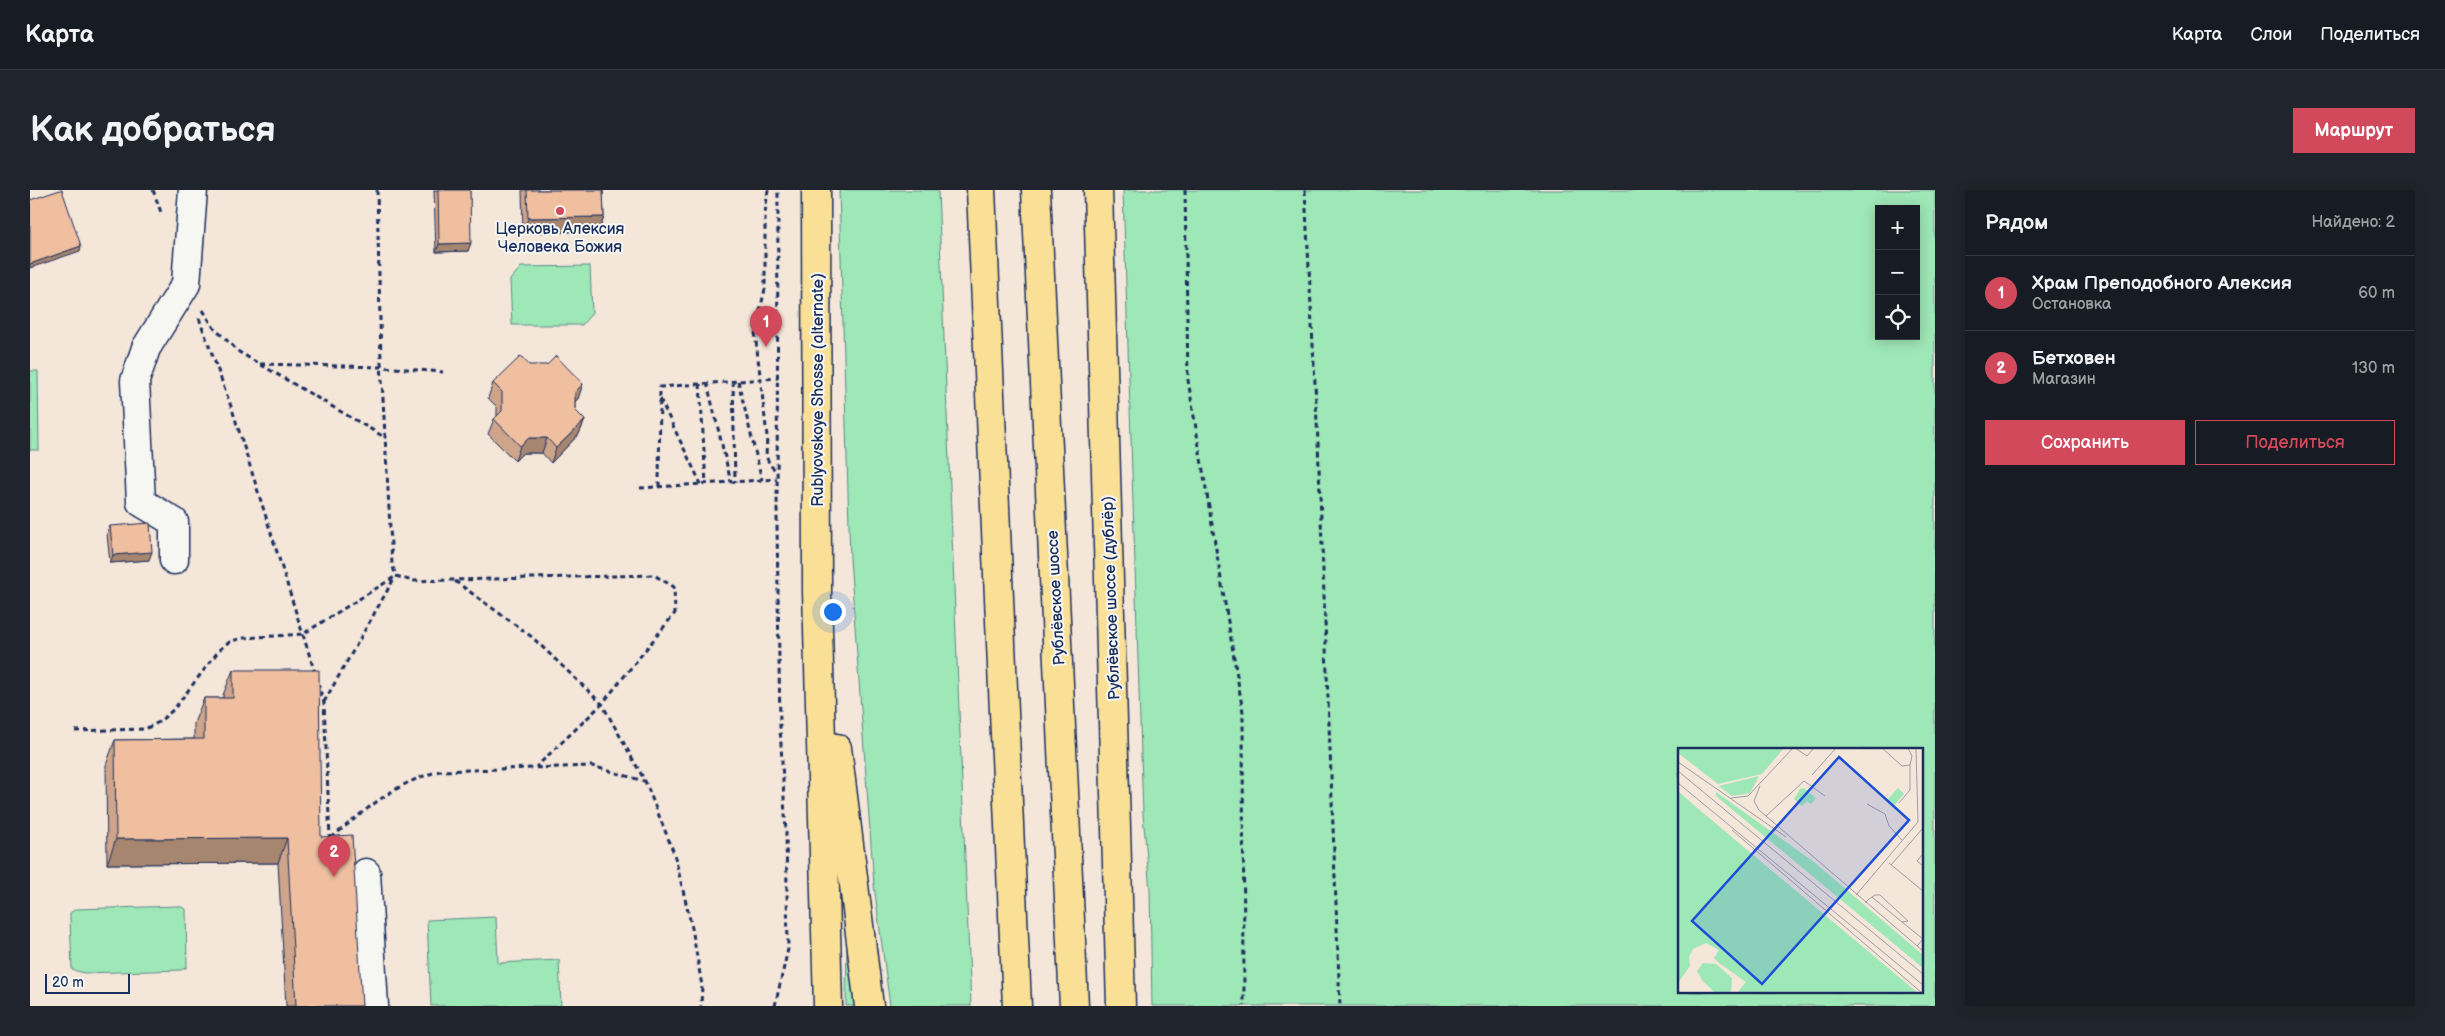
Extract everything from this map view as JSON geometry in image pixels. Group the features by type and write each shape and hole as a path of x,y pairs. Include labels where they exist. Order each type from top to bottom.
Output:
{"main road":[{"name":"Rublyovskoye Shosse (alternate)","path":"816,190 817,590"},
{"path":"981,190 1017,1006"},
{"name":"Рублёвское шоссе","path":"1036,190 1074,1006"},
{"name":"Рублёвское шоссе (дублёр)","path":"1098,190 1121,1006"},
{"path":"817,590 828,1006"},
{"path":"817,590 869,1006"}],"lane":[{"path":"174,560 174,522 141,502 135,381 146,348 186,284 193,190"},
{"path":"366,873 374,1006"}],"path":[{"path":"152,190 165,224"},
{"path":"324,703 396,576 392,564 382,367 377,190"},
{"path":"768,190 765,229 765,289 755,332 767,436 766,456 770,465 777,472"},
{"path":"775,1006 788,949 786,832 780,727 777,472 778,190"},
{"path":"1185,190 1188,380 1243,712 1244,1006"},
{"path":"1305,190 1318,442 1340,1006"},
{"path":"186,284 214,328 239,352 387,438"},
{"path":"186,284 233,412 324,703 330,846"},
{"path":"260,364 382,367 443,372"},
{"path":"660,487 660,387 778,378"},
{"path":"733,381 733,482"},
{"path":"738,381 762,480"},
{"path":"707,383 733,482"},
{"path":"700,384 704,484"},
{"path":"660,398 704,484"},
{"path":"640,488 778,479"},
{"path":"75,730 145,729 159,722 174,709 220,649 231,641 244,638 303,634 396,576 412,581 654,575 674,587 675,613 602,704 536,768"},
{"path":"453,580 532,637 602,704 645,781 674,853 692,928 702,986 701,1006"},
{"path":"330,838 397,786 440,770 592,766 645,781"}],"green space":[{"path":"839,190 938,190 971,1006 890,1006 874,885 850,559"},
{"path":"1123,190 1935,190 1935,1006 1152,1006 1150,890 1143,815"},
{"path":"590,266 592,313 582,325 512,325 510,280 521,267"},
{"path":"30,371 38,371 39,450 30,450"},
{"path":"179,906 186,909 187,967 181,970 85,973 72,970 70,913 76,909"},
{"path":"496,917 498,963 559,960 561,1006 431,1006 427,920"},
{"path":"847,939 855,1006 846,1006"}],"building":[{"path":"62,190 81,246 30,264 30,200"},
{"path":"438,190 470,190 471,243 439,244"},
{"name":"Церковь Алексия Человека Божия","path":"527,190 603,190 604,217 528,218"},
{"path":"521,356 529,365 547,365 556,356 583,384 575,392 575,410 585,420 556,448 547,438 529,438 520,446 494,419 502,411 502,392 493,383"},
{"path":"150,523 152,552 113,555 110,526"},
{"path":"233,670 319,670 321,837 352,835 362,1006 296,1006 287,838 116,839 115,740 204,739 204,698 233,698"}],"place":[{"name":"Церковь Алексия Человека Божия","path":"560,211"},
{"name":"Храм Преподобного Алексия","path":"766,347"},
{"name":"Бетховен","path":"334,877"}]}
